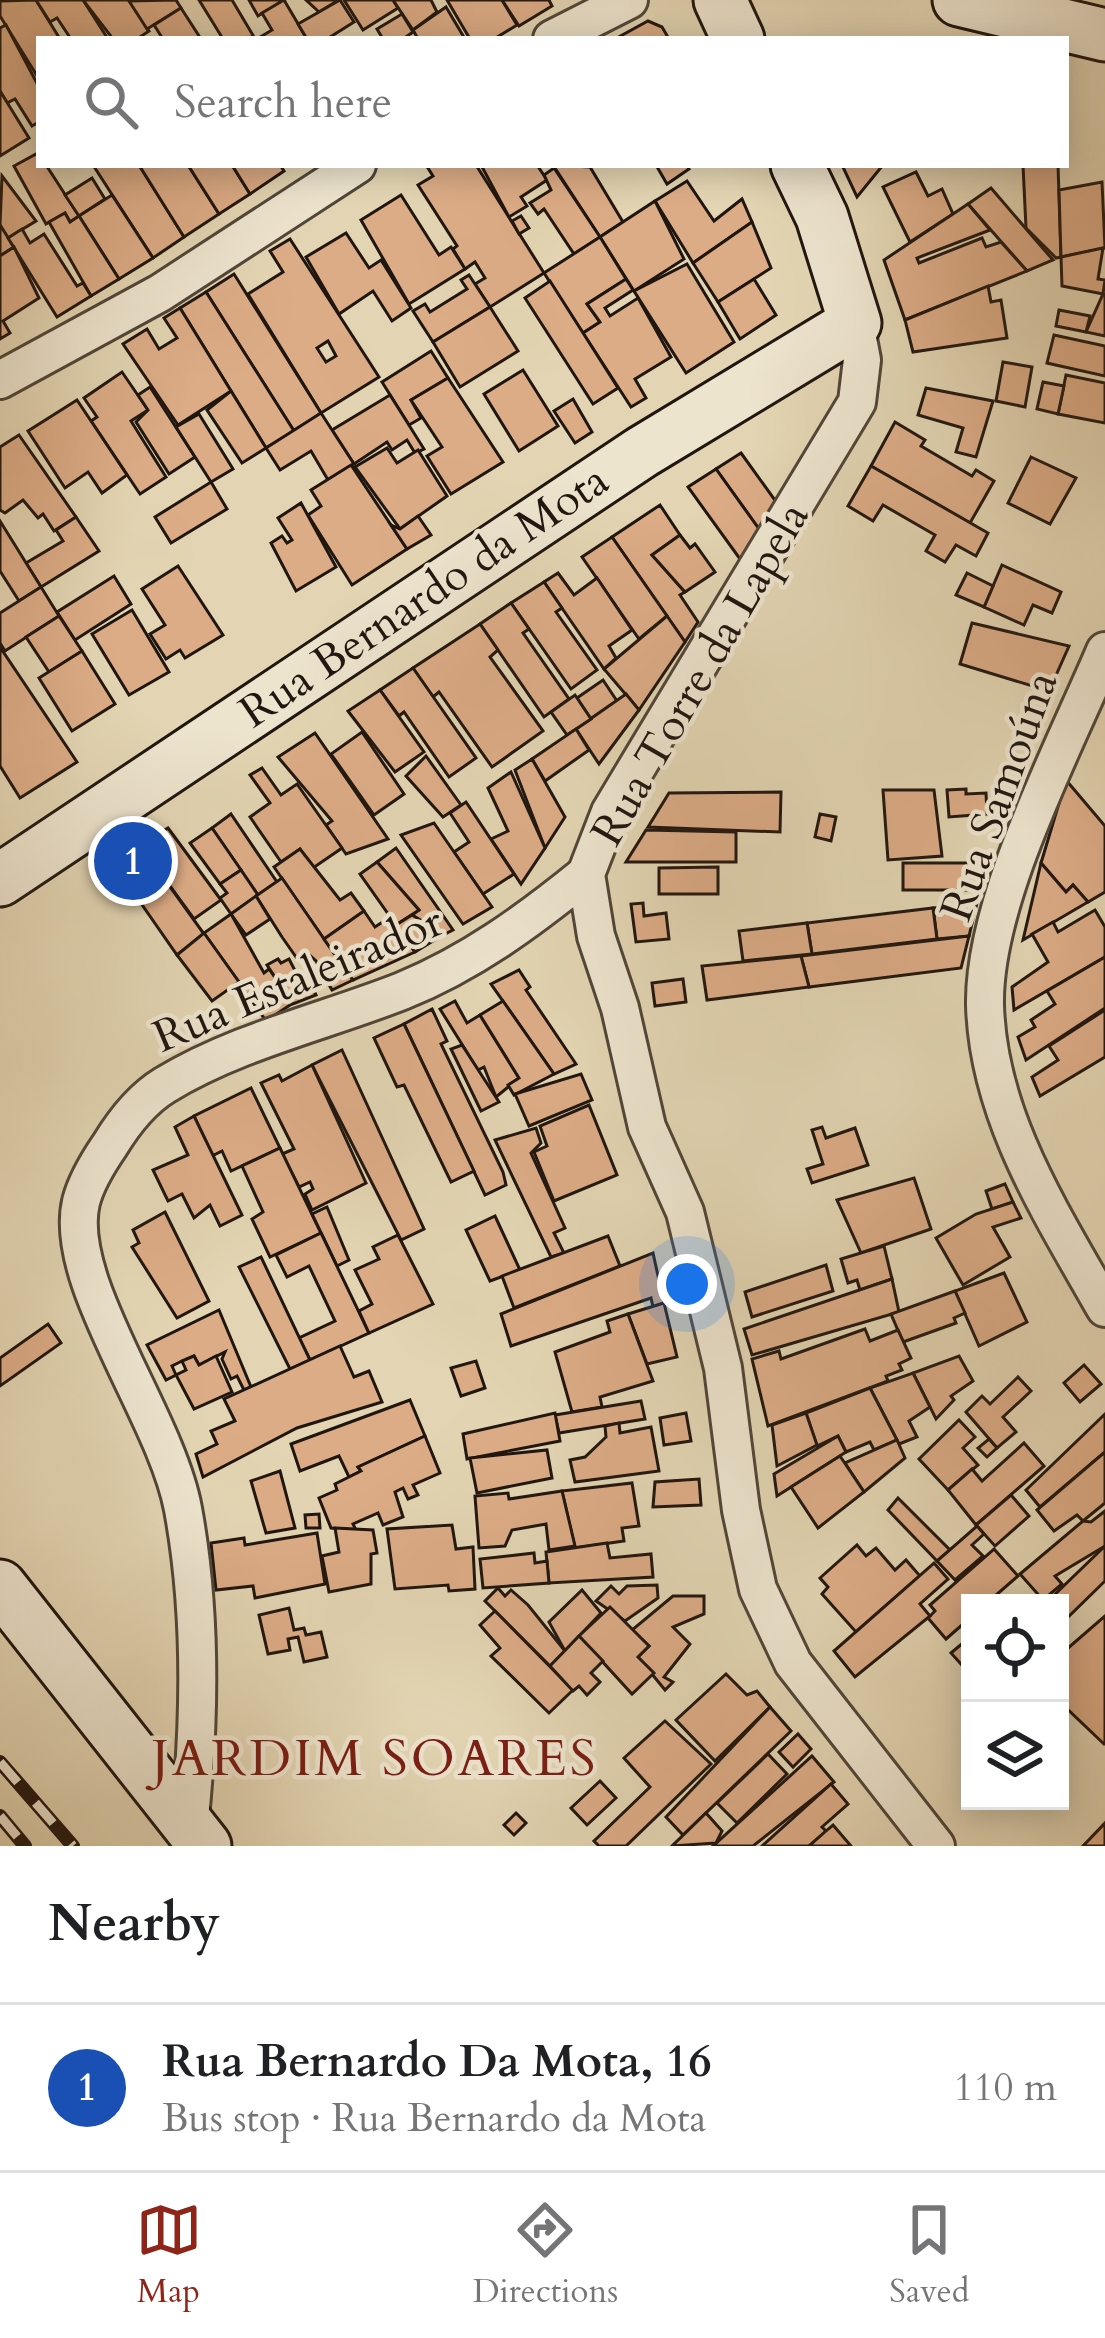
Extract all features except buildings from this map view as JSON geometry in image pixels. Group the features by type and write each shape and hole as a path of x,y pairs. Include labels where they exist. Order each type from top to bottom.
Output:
{"street":[{"path":"558,36 629,0"},
{"path":"721,0 737,36"},
{"path":"959,0 1105,34"},
{"path":"0,380 160,293 352,168"},
{"name":"Rua Torre da Lapela","path":"798,168 822,217 854,323 862,360 856,402 610,812 586,874 596,936 620,1007 647,1127 685,1213 723,1368 741,1510 758,1589 793,1663 936,1846"},
{"name":"Rua Bernardo da Mota","path":"0,880 605,476 854,323"},
{"name":"Rua Samoúna","path":"1105,652 1011,877 987,970 985,1005 999,1088 1013,1133 1046,1207 1105,1308"},
{"name":"Rua Estaleirador","path":"197,1836 194,1602 183,1508 162,1434 95,1302 80,1251 81,1202 126,1119 163,1086 305,1022 402,991 470,958 586,874"},
{"path":"0,1586 197,1836"}],"railway":[{"path":"0,1762 73,1846"},
{"path":"0,1816 25,1846"}],"place":[{"name":"Rua Bernardo Da Mota, 16","path":"133,861"}],"district":[{"name":"JARDIM SOARES","path":"375,1759"}]}
